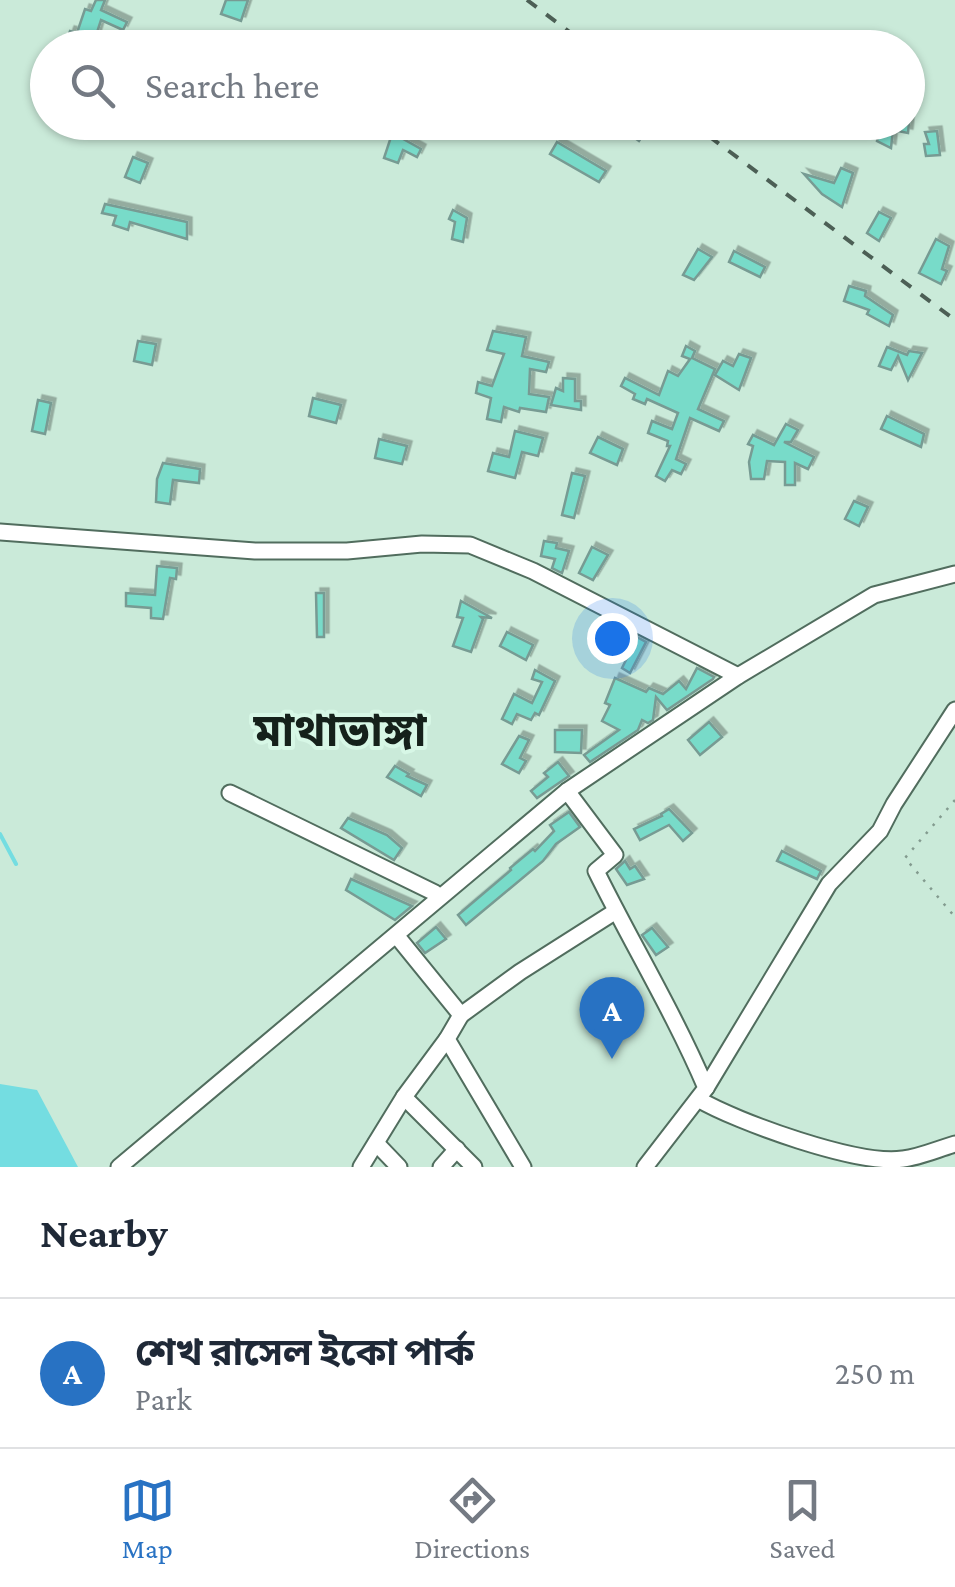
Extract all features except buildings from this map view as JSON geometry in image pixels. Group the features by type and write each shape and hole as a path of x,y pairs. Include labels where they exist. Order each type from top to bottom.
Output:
{"street":[{"path":"0,532 255,551 470,545 533,570 738,676"},
{"path":"119,1167 567,792 738,676 874,595 955,574"},
{"path":"645,1167 702,1093 829,884 880,830 955,710"},
{"path":"567,792 615,854 596,870 638,956 676,1019 702,1093 783,1136 878,1159 902,1160 955,1144"},
{"path":"230,793 435,893"},
{"path":"360,1167 461,1015 616,912"},
{"path":"396,935 461,1015"},
{"path":"446,1038 523,1167"},
{"path":"404,1097 474,1167"},
{"path":"376,1143 399,1167"},
{"path":"442,1167 457,1148"}],"path":[{"path":"955,800 905,858 955,917"}],"water":[{"path":"0,1084 37,1090 78,1167 0,1167"}],"waterway":[{"path":"0,834 16,864"}],"railway":[{"path":"527,0 567,30"},
{"path":"714,140 955,320"}],"place":[{"name":"শেখ রাসেল ইকো পার্ক","path":"612,1059"}],"district":[{"name":"মাথাভাঙ্গা","path":"340,731"}]}
